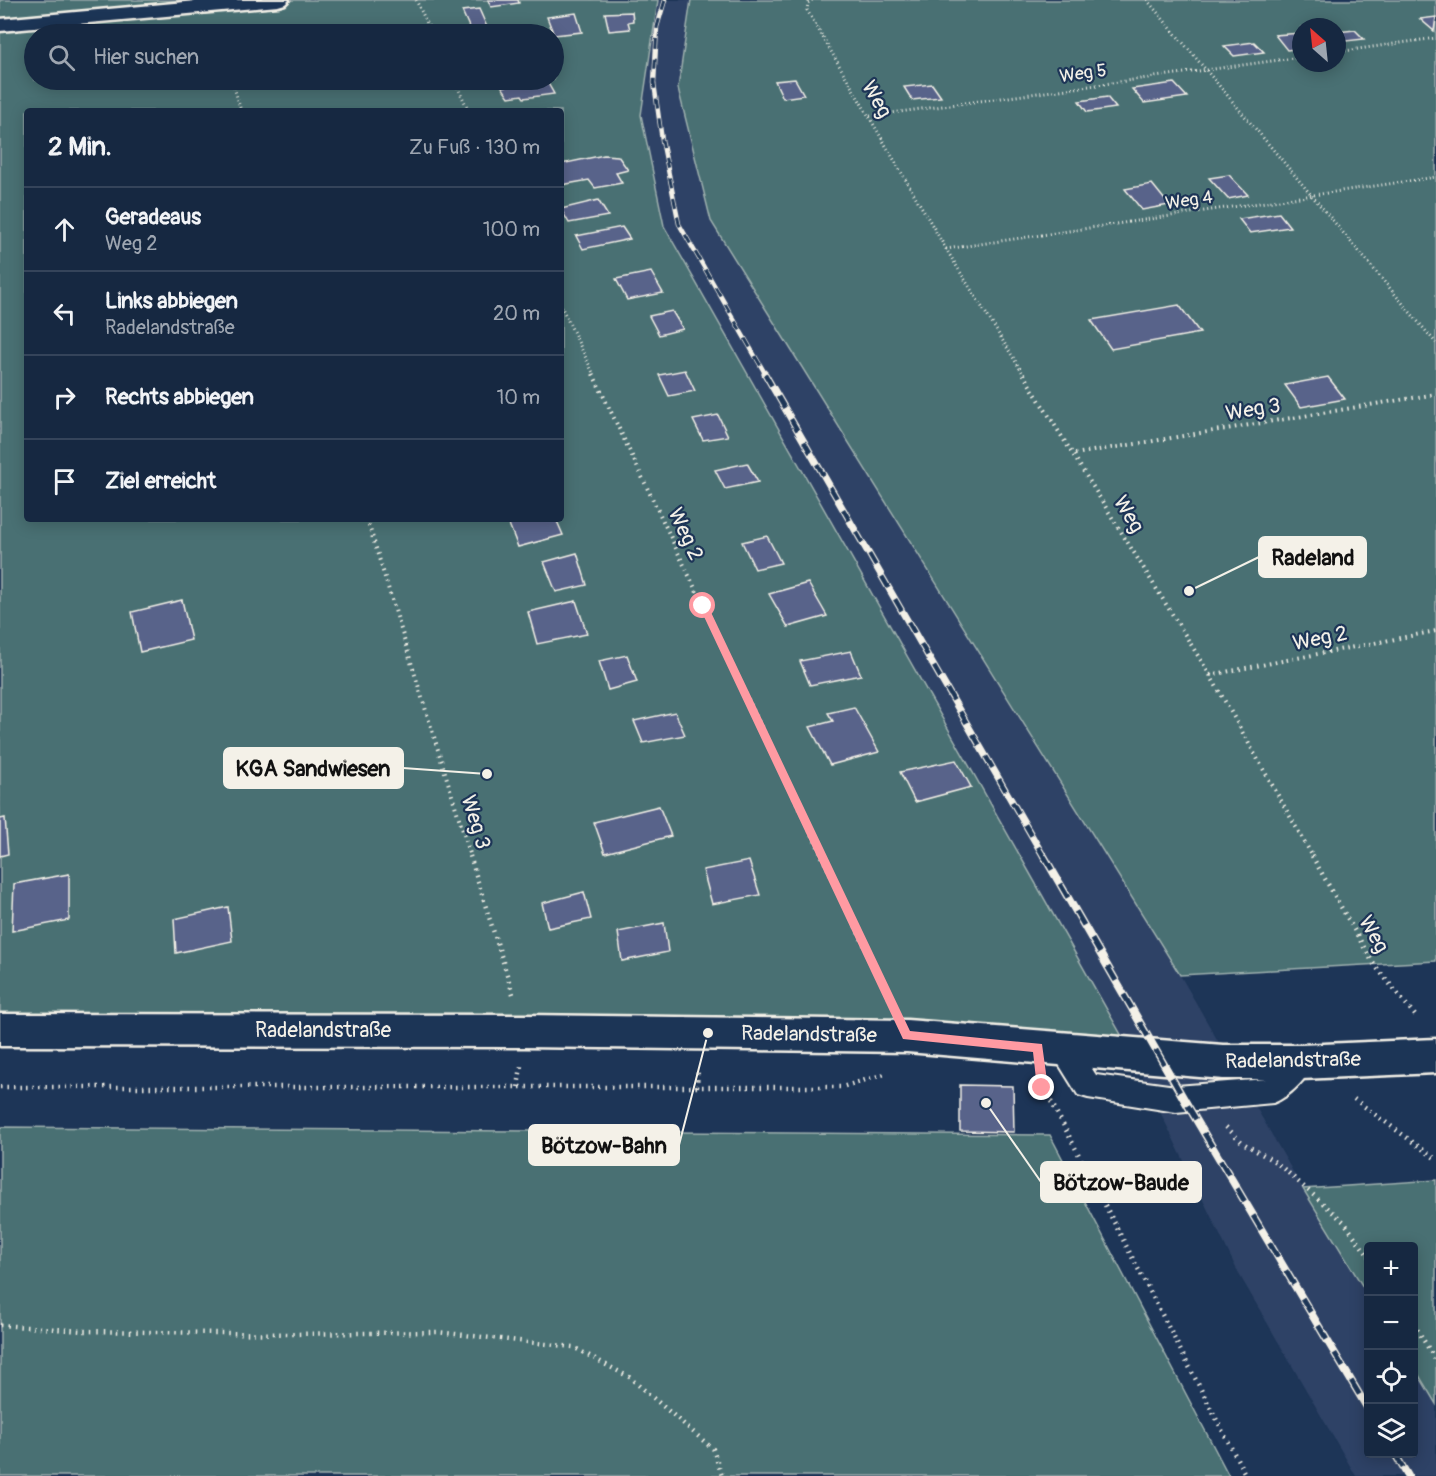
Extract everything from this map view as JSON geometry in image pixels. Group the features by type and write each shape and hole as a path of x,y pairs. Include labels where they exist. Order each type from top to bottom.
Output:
{"street":[{"path":"0,25 278,0"},
{"name":"Radelandstraße","path":"0,1030 525,1031 907,1036 1045,1060 1223,1062 1301,1062 1429,1040"}],"path":[{"path":"416,0 427,24"},
{"name":"Weg","path":"812,0 808,3 807,10 946,249 1210,675 1373,963 1429,1040"},
{"path":"1148,0 1436,343"},
{"path":"1346,51 1436,38"},
{"name":"Weg 5","path":"870,116 1292,58"},
{"path":"235,90 240,108"},
{"path":"459,90 468,108"},
{"name":"Weg 4","path":"946,249 1436,177"},
{"name":"Weg 2","path":"564,312 907,1036"},
{"name":"Weg 3","path":"1075,454 1436,394"},
{"name":"Weg 3","path":"368,522 525,1031"},
{"name":"Weg 2","path":"1210,675 1436,631"},
{"path":"1045,1060 1042,1088 1246,1476"},
{"path":"1042,1088 1045,1060"},
{"path":"0,1087 842,1087 890,1073"},
{"path":"1042,1088 1054,1089"},
{"path":"1353,1098 1436,1159"},
{"path":"1342,1099 1365,1098"},
{"path":"1223,1122 1227,1130 1277,1162 1344,1222 1364,1250"},
{"path":"0,1325 83,1331 290,1334 438,1332 573,1347 629,1377 713,1449 722,1476"},
{"path":"1418,1332 1436,1361"}],"shaded area":[{"path":"658,0 691,0 678,88 711,221 1180,975 1303,1189 1364,1288 1364,1458 1418,1458 1418,1374 1436,1404 1436,1476 1356,1476 1239,1274 1132,1054 664,226 641,115"}],"green space":[{"path":"0,0 658,0 641,115 664,226 1132,1054 0,1030"},
{"path":"691,0 1436,0 1436,961 1180,975 711,221 678,88"},
{"path":"0,1127 1050,1135 1229,1476 0,1476"},
{"path":"1436,1180 1436,1404 1418,1374 1418,1242 1364,1242 1364,1288 1303,1189"}],"building":[{"path":"488,0 518,0 519,3 491,7"},
{"path":"479,9 486,24 468,24 462,11"},
{"path":"632,12 633,21 628,22 630,29 609,31 605,13"},
{"path":"576,13 582,32 564,34 564,24 550,24 547,17"},
{"path":"1436,17 1434,31 1420,19"},
{"path":"1355,30 1364,39 1346,41 1346,31"},
{"path":"1292,34 1292,49 1287,50 1275,35"},
{"path":"1254,42 1264,52 1234,56 1224,46"},
{"path":"795,79 804,95 783,98 775,81"},
{"path":"1174,83 1187,97 1144,103 1132,89"},
{"path":"932,84 941,97 912,100 904,87"},
{"path":"504,90 552,90 554,94 524,98 522,95 509,97"},
{"path":"1107,97 1116,108 1087,112 1079,101"},
{"path":"604,155 618,156 628,170 616,173 622,183 595,188 589,180 564,184 564,163"},
{"path":"1229,175 1248,195 1228,199 1209,178"},
{"path":"1152,184 1169,205 1142,210 1125,189"},
{"path":"598,200 608,216 569,223 564,214 564,208"},
{"path":"1279,213 1290,227 1250,233 1239,219"},
{"path":"622,227 630,239 583,249 576,236"},
{"path":"651,272 663,293 627,300 616,279"},
{"path":"1179,305 1200,333 1111,349 1091,320"},
{"path":"672,311 683,329 659,335 649,316"},
{"path":"685,370 695,391 669,396 659,375"},
{"path":"1328,377 1345,399 1301,407 1285,385"},
{"path":"718,415 728,436 703,440 693,420"},
{"path":"747,463 758,482 725,489 715,470"},
{"path":"508,522 557,522 563,535 518,547"},
{"path":"767,536 781,563 755,569 742,542"},
{"path":"577,553 587,585 556,592 544,562"},
{"path":"808,583 827,616 788,627 769,594"},
{"path":"182,600 191,640 140,652 132,612"},
{"path":"576,601 587,634 537,644 528,612"},
{"path":"851,651 861,675 810,685 800,661"},
{"path":"627,655 637,682 608,690 599,661"},
{"path":"854,707 879,752 830,765 810,727 833,721 828,713"},
{"path":"675,712 685,735 643,743 634,721"},
{"path":"956,760 971,787 915,802 900,772"},
{"path":"659,806 671,836 605,853 594,822"},
{"path":"5,818 8,854 0,856 0,819"},
{"path":"749,861 760,895 712,904 703,870"},
{"path":"69,874 69,920 12,931 14,884"},
{"path":"584,892 591,919 548,928 542,903"},
{"path":"228,907 232,941 176,953 174,919"},
{"path":"664,923 668,952 622,961 618,932"},
{"path":"960,1085 1013,1086 1014,1132 960,1131"}],"railway":[{"path":"665,0 657,27 654,83 662,140 679,224 766,375"},
{"path":"765,374 1044,857"},
{"path":"1044,856 1188,1106 1365,1404"},
{"path":"1397,1458 1408,1476"}],"place":[{"name":"Radeland","path":"1189,591"},
{"name":"KGA Sandwiesen","path":"487,774"},
{"name":"Bötzow-Bahn","path":"708,1033"},
{"name":"Bötzow-Baude","path":"986,1103"}],"route":[{"path":"703,606 907,1036 1038,1048 1042,1088"}]}
